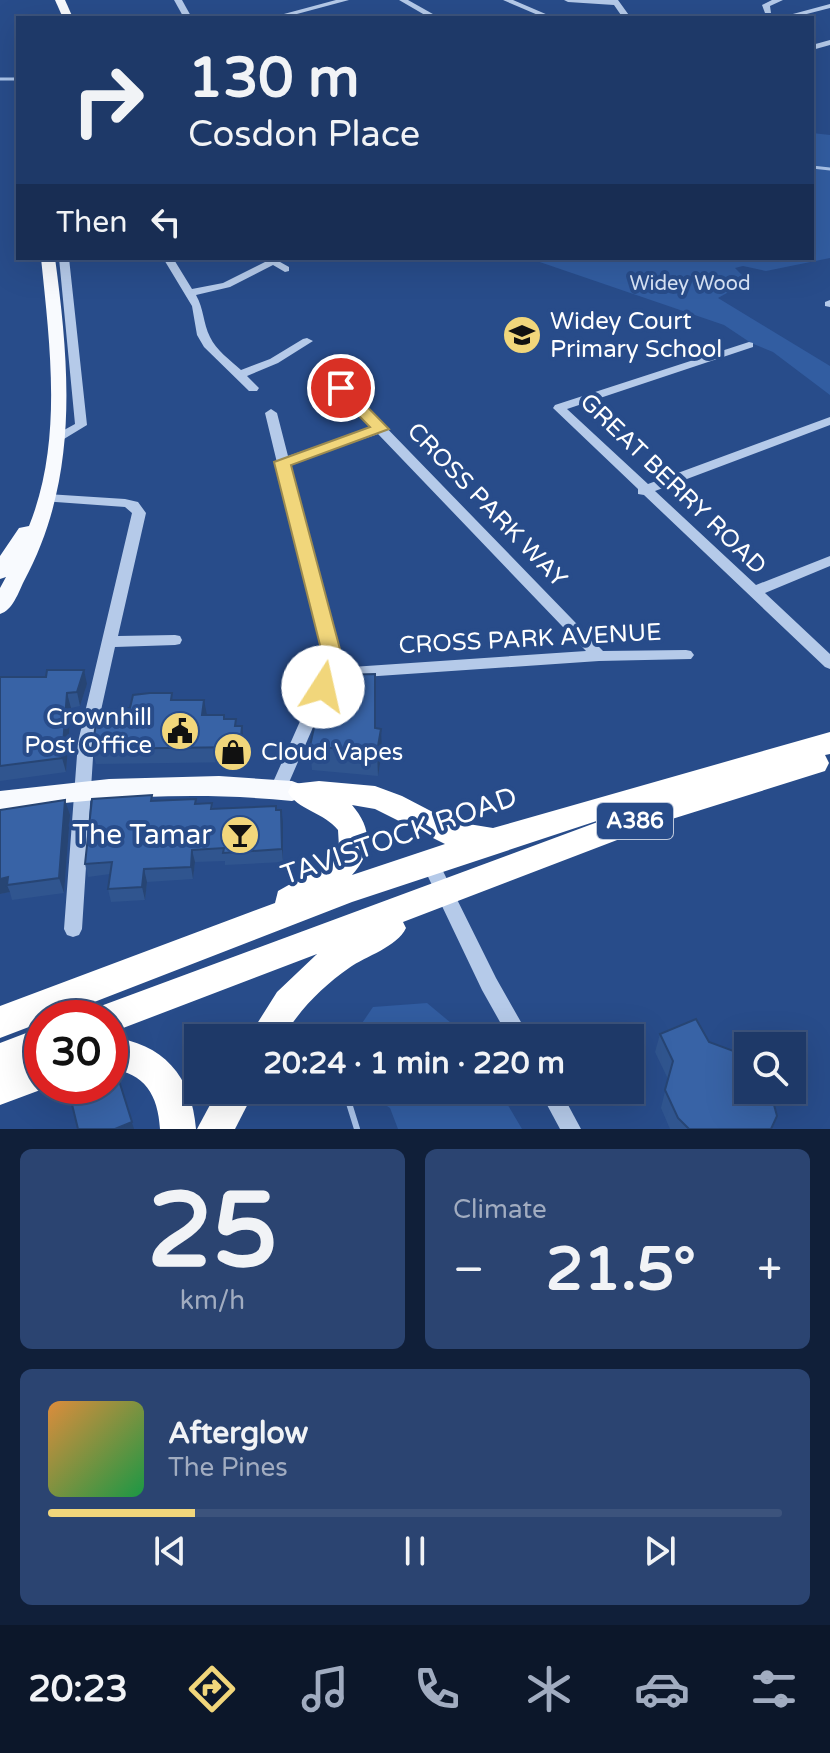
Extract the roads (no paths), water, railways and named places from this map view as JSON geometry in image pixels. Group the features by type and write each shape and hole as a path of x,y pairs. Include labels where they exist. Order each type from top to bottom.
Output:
{"highway":[{"name":"TAVISTOCK ROAD","path":"0,1022 212,941 502,837 666,787 830,743"},
{"name":"A386","path":"128,1011 440,897 665,809 830,759"},
{"path":"291,791 360,794 390,802 431,828 457,838 502,837"},
{"path":"212,941 333,875 352,852 352,824 337,806 291,791"},
{"path":"272,1024 318,970 373,936 413,918 440,897"},
{"path":"0,1059 24,1050"},
{"path":"128,1057 144,1061 161,1073 172,1090 178,1129"},
{"path":"0,1088 24,1079"},
{"path":"215,1129 230,1104"}],"main road":[{"path":"0,607 19,577 55,477 60,387 48,260"},
{"path":"0,572 47,498"},
{"path":"0,801 81,790 235,785 291,791"}],"street":[{"path":"280,16 345,0"},
{"path":"403,0 432,16"},
{"path":"507,0 546,16"},
{"path":"568,0 614,1"},
{"path":"768,11 766,5 779,0"},
{"path":"790,16 830,6"},
{"path":"291,13 296,16"},
{"path":"59,438 81,425 64,260"},
{"path":"169,260 190,293 210,347 253,388"},
{"path":"190,293 226,285 273,261 285,269"},
{"path":"238,375 274,361 307,341"},
{"name":"GREAT BERRY ROAD","path":"749,345 559,408 643,491 827,658"},
{"name":"CROSS PARK WAY","path":"341,388 599,656"},
{"path":"271,413 331,653 329,674 291,791"},
{"path":"643,491 830,421"},
{"path":"282,462 381,429"},
{"path":"47,498 125,503 133,505 139,513 86,742 73,929"},
{"path":"754,592 830,561"},
{"path":"109,642 175,640"},
{"name":"CROSS PARK AVENUE","path":"329,674 599,656 686,655"},
{"path":"430,862 440,897 512,1024"},
{"path":"557,1104 571,1129"}],"waterway":[{"path":"0,79 16,79"},
{"path":"814,167 830,169"},
{"path":"349,1104 357,1129"}],"place":[{"name":"Widey Court Primary School","path":"522,335"},
{"name":"Crownhill Post Office","path":"180,731"},
{"name":"Cloud Vapes","path":"233,752"},
{"name":"The Tamar","path":"240,835"}],"park label":[{"name":"Widey Wood","path":"690,284"}]}
